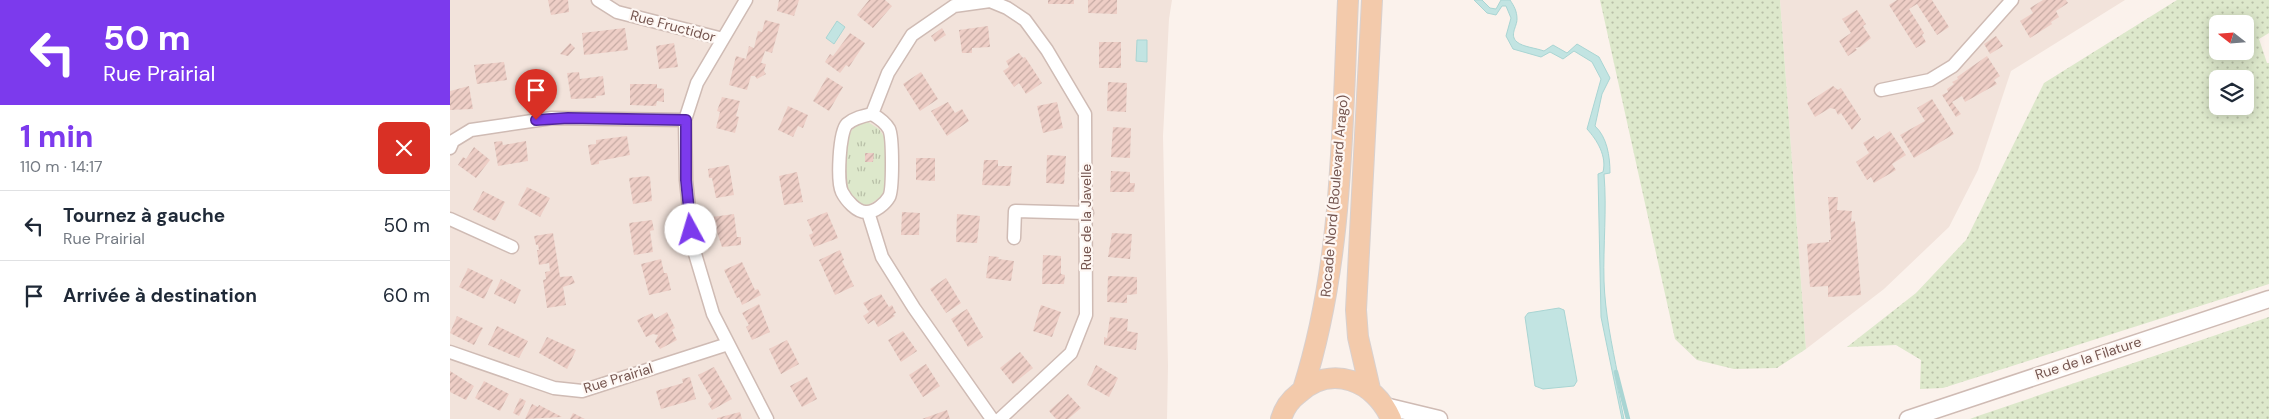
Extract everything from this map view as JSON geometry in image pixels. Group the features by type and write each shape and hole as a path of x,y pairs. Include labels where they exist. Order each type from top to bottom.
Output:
{"main road":[{"name":"Rocade Nord (Boulevard Arago)","path":"1303,389 1313,357 1328,287 1340,158 1348,0"},
{"name":"Rocade Nord (Boulevard Arago)","path":"1370,390 1358,337 1356,310 1372,0"},
{"path":"1281,419 1291,400 1303,389 1319,381 1337,378 1354,381 1370,390 1388,412"}],"street":[{"name":"Rue Fructidor","path":"598,0 617,12 723,39"},
{"path":"746,0 697,83 686,120 686,180 693,247 713,314 767,419"},
{"path":"1880,90 1930,80 1953,66 2012,0"},
{"name":"Rue de la Javelle","path":"872,114 888,72 912,35 954,6 990,1 1010,4 1024,20 1047,50 1085,114 1087,213 1086,315 1071,353 1000,419"},
{"path":"872,114 881,120 889,130 892,145 890,196 882,206 868,212 856,209 841,191 841,140 846,125 859,117 872,114"},
{"path":"450,148 453,141 470,130 552,118 686,120"},
{"path":"1014,238 1015,211 1087,213"},
{"path":"868,212 882,257 914,308 992,419"},
{"path":"450,219 512,247"},
{"name":"Rue de la Filature","path":"1908,419 2269,298"},
{"name":"Rue Prairial","path":"450,352 554,388 582,391 728,344"},
{"path":"1388,412 1439,419"}],"shaded area":[{"path":"450,0 1172,0 1169,19 1163,136 1168,366 1167,419 450,419"},
{"path":"1780,0 2125,0 2011,71 1978,170 1949,227 1884,289 1806,349"}],"green space":[{"path":"1600,0 1780,0 1806,349 1777,368 1734,369 1697,360 1675,339"},
{"path":"2177,0 2269,0 2269,33 2259,39 2267,63 2269,63 2269,284 1943,388 1920,389 1921,360 1896,345 1847,347 1916,293 1966,240 2044,83"},
{"path":"868,122 879,129 887,141 885,194 867,206 856,202 845,191 847,138 856,124"},
{"path":"2269,317 2269,419 1970,419 1975,417"}],"water":[{"path":"1474,0 1482,0 1490,8 1496,9 1501,0 1510,0 1517,19 1513,34 1517,42 1544,51 1553,45 1567,53 1577,44 1599,57 1610,78 1602,94 1595,126 1605,141 1609,160 1610,173 1604,174 1605,293 1609,329 1618,376 1615,375 1624,419 1622,419 1601,317 1598,174 1603,172 1604,160 1598,143 1587,129 1601,79 1592,62 1574,51 1563,59 1550,52 1541,57 1513,49 1506,36 1511,18 1506,6 1502,6 1496,15 1487,13"},
{"path":"837,21 845,27 834,44 826,38"},
{"path":"1137,40 1147,40 1147,62 1136,61"},
{"path":"1559,308 1564,310 1577,381 1574,386 1543,389 1535,386 1525,317 1528,313"}],"building":[{"path":"548,0 568,0 569,12 551,15"},
{"path":"779,0 799,0 794,16 777,11"},
{"path":"869,0 885,0 892,6 873,28 857,15"},
{"path":"1048,0 1074,0 1074,4 1048,4"},
{"path":"1088,0 1117,0 1117,14 1088,13"},
{"path":"1897,0 1932,0 1949,27 1937,35 1917,4 1909,9 1924,33 1922,35 1926,42 1916,48 1889,5"},
{"path":"2043,0 2066,0 2068,3 2056,11 2059,17 2051,22 2052,24 2030,38 2020,21 2033,13 2030,8"},
{"path":"1857,10 1866,24 1863,26 1871,38 1860,47 1855,48 1857,50 1848,56 1839,41 1851,33 1842,19"},
{"path":"765,20 780,24 772,53 765,51 761,63 766,64 764,71 766,74 757,79 755,76 751,76 747,90 729,85 736,56 746,59 749,46 754,48 758,31 762,32"},
{"path":"988,26 990,47 972,48 972,53 962,53 959,30"},
{"path":"625,28 628,50 584,55 582,33"},
{"path":"942,28 946,35 935,42 931,36"},
{"path":"850,33 865,43 849,67 846,65 840,73 825,62 830,54 833,56"},
{"path":"1996,36 2003,46 1990,54 1984,44"},
{"path":"1099,42 1121,42 1121,68 1099,68"},
{"path":"570,43 575,48 568,56 560,54"},
{"path":"674,43 678,67 659,69 656,46"},
{"path":"1019,53 1023,58 1025,57 1042,83 1026,94 1019,83 1014,87 1003,71 1009,67 1006,61"},
{"path":"1987,56 2000,76 1994,80 1997,84 1965,102 1962,96 1952,102 1961,114 1956,117 1942,95 1948,92 1947,89 1954,84 1952,82 1958,79 1957,77"},
{"path":"504,62 507,80 477,84 474,65"},
{"path":"579,72 580,79 603,76 605,95 596,96 596,98 571,99 567,73"},
{"path":"921,72 938,99 920,111 903,84"},
{"path":"546,74 547,80 539,81 539,75"},
{"path":"827,77 843,87 829,111 813,101"},
{"path":"1108,82 1127,83 1126,112 1107,111"},
{"path":"630,84 657,84 657,88 664,89 664,102 657,101 656,106 630,105"},
{"path":"469,86 473,109 450,110 450,91"},
{"path":"1833,86 1838,90 1841,88 1861,119 1852,130 1841,113 1838,115 1835,109 1830,108 1815,117 1807,103"},
{"path":"722,97 740,101 736,116 739,117 735,133 716,128 720,112 717,111"},
{"path":"1932,99 1954,134 1914,158 1900,135 1925,121 1917,108"},
{"path":"948,102 955,113 962,109 969,121 947,136 931,111"},
{"path":"1057,102 1063,128 1043,133 1037,106"},
{"path":"788,106 808,115 803,128 798,126 793,137 778,130"},
{"path":"1113,127 1131,128 1130,158 1111,157"},
{"path":"1890,131 1906,155 1892,164 1896,170 1874,183 1871,177 1867,180 1856,162 1869,153 1863,143 1874,136 1877,140"},
{"path":"627,136 630,155 599,161 599,164 591,165 588,145 596,144 596,140"},
{"path":"502,141 503,145 526,141 528,161 498,166 494,142"},
{"path":"474,147 490,160 476,178 458,165 463,157 466,159"},
{"path":"865,153 874,153 873,162 865,162"},
{"path":"1047,155 1066,156 1064,184 1046,183"},
{"path":"916,158 935,158 935,181 916,180"},
{"path":"984,160 998,160 998,166 1012,166 1010,186 982,185"},
{"path":"729,165 734,195 716,198 708,169"},
{"path":"1111,171 1130,172 1130,183 1135,183 1134,192 1110,192"},
{"path":"797,172 803,202 784,205 779,176"},
{"path":"650,177 652,201 633,204 629,178"},
{"path":"527,187 550,198 540,217 518,205"},
{"path":"483,191 505,202 495,221 473,210"},
{"path":"1828,197 1838,197 1837,210 1852,211 1851,222 1855,221 1861,295 1828,297 1828,286 1810,287 1807,244 1829,242 1831,240"},
{"path":"827,212 838,238 814,247 809,235 813,233 807,220"},
{"path":"902,212 920,213 919,235 901,235"},
{"path":"734,214 737,237 741,237 741,245 722,247 712,217"},
{"path":"957,214 980,216 977,243 956,242"},
{"path":"652,220 654,230 650,231 653,252 634,255 629,223"},
{"path":"553,233 560,277 572,276 575,283 563,287 566,305 547,308 543,280 546,279 545,272 550,271 549,263 539,265 537,250 539,250 534,236"},
{"path":"1112,233 1132,234 1130,259 1108,257"},
{"path":"840,250 844,260 842,261 854,286 835,295 819,260"},
{"path":"1043,255 1061,256 1061,274 1065,275 1064,284 1042,284"},
{"path":"989,256 1014,261 1011,281 986,278"},
{"path":"661,259 671,290 649,295 641,264"},
{"path":"742,262 755,290 758,289 761,295 742,305 724,270"},
{"path":"468,268 493,280 484,299 459,287"},
{"path":"1108,276 1137,277 1137,294 1127,295 1127,303 1107,302"},
{"path":"946,278 961,303 946,313 930,289"},
{"path":"501,279 521,290 515,304 494,294"},
{"path":"881,294 889,307 892,305 896,313 893,314 895,316 878,327 874,320 868,324 863,316 869,312 863,303"},
{"path":"759,304 770,332 752,340 746,327 749,325 742,313"},
{"path":"1041,305 1061,312 1052,337 1033,331"},
{"path":"967,309 983,337 968,347 951,319"},
{"path":"667,312 675,328 672,330 677,340 660,349 655,342 658,335 653,334 646,337 637,320 652,313 655,319"},
{"path":"457,316 483,328 474,345 450,333"},
{"path":"1110,317 1128,319 1127,331 1138,333 1136,350 1104,345 1104,337 1107,338"},
{"path":"497,326 528,341 519,358 488,345"},
{"path":"903,331 917,351 901,362 888,340"},
{"path":"547,337 576,350 567,369 539,353"},
{"path":"787,340 799,364 781,374 769,349"},
{"path":"1020,352 1033,368 1013,384 1000,368"},
{"path":"926,364 940,386 923,397 909,375"},
{"path":"1096,365 1118,378 1109,397 1087,385"},
{"path":"714,367 732,399 712,410 708,404 712,400 698,375"},
{"path":"450,371 474,386 466,400 450,392"},
{"path":"690,377 696,399 661,409 656,391 683,383 682,379"},
{"path":"807,377 817,399 802,407 790,386"},
{"path":"484,381 509,394 500,411 475,398"},
{"path":"1068,394 1081,408 1068,419 1056,419 1049,411"},
{"path":"520,398 526,401 519,416 513,413"},
{"path":"532,404 538,407 539,405 562,417 525,419"},
{"path":"947,410 950,419 922,419"},
{"path":"740,412 742,419 717,419 717,418"},
{"path":"573,413 585,419 570,419"}],"waterway":[{"path":"1616,372 1628,419"}],"route":[{"path":"536,120 568,118 686,120 684,139 691,230"}]}
